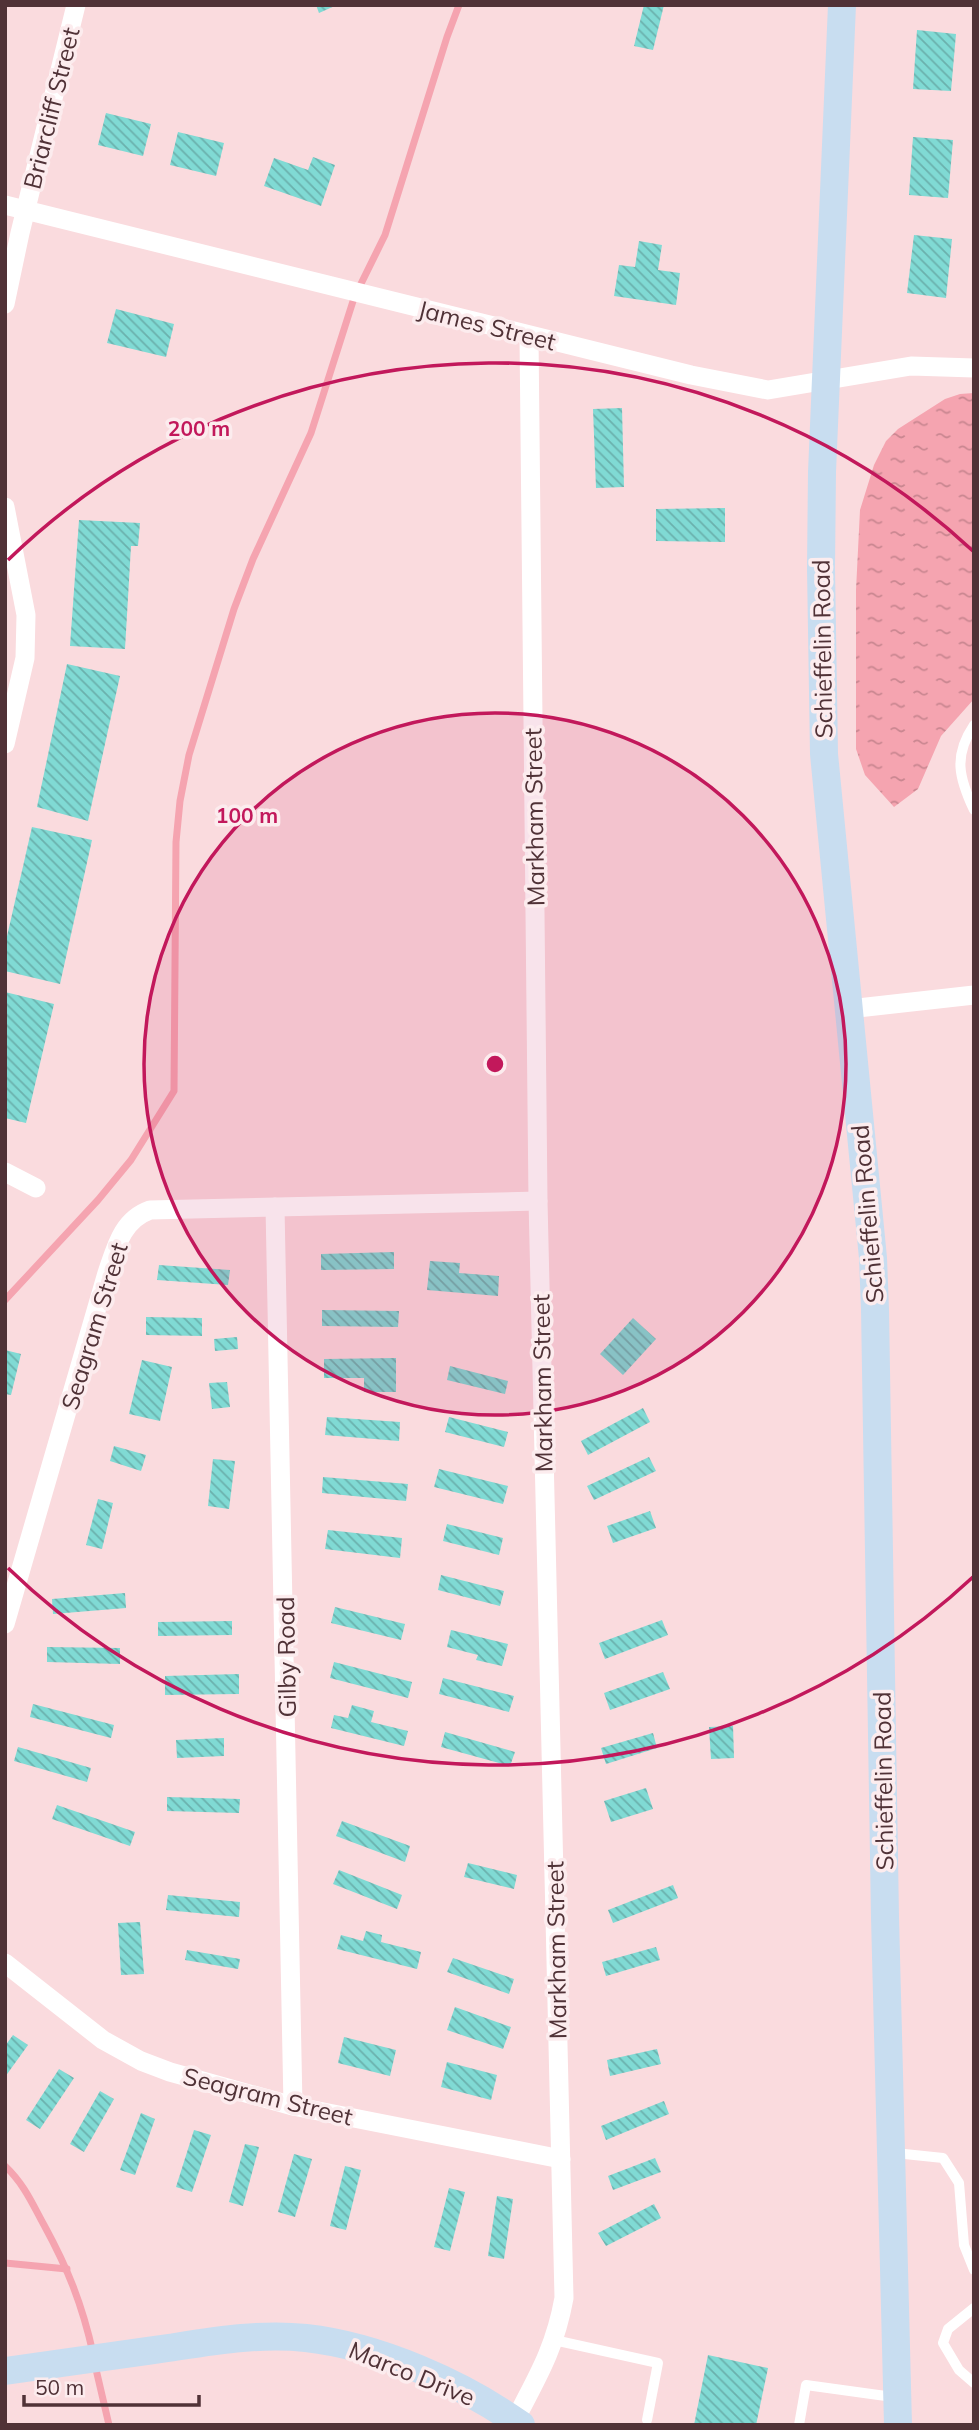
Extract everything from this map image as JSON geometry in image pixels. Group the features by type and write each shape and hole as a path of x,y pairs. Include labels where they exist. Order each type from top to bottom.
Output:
{"street":[{"name":"Briarcliff Street","path":"5,304 76,5"},
{"name":"Schieffelin Road","path":"842,5 822,472 824,754 873,1258 898,2411"},
{"name":"James Street","path":"5,205 530,336 691,375 768,390 911,366 974,368"},
{"name":"Markham Street","path":"518,2423 549,2356 564,2298 537,1201 530,336"},
{"path":"5,507 26,615 25,658 5,744"},
{"path":"849,1009 974,995"},
{"path":"5,1172 36,1188"},
{"name":"Seagram Street","path":"5,1624 100,1298 120,1236 136,1215 150,1210 537,1201"},
{"name":"Gilby Road","path":"275,1207 293,2106"},
{"name":"Seagram Street","path":"5,1963 103,2040 141,2061 203,2082 293,2106 561,2159"},
{"name":"Marco Drive","path":"5,2371 223,2340 269,2336 306,2338 349,2346 386,2357 469,2393 518,2423"}],"lane":[{"path":"974,725 961,750 960,768 965,791 974,810"},
{"path":"891,2153 943,2158 959,2183 964,2245 974,2270"},
{"path":"974,2308 948,2329 943,2343 958,2370 974,2383"},
{"path":"554,2340 658,2363 647,2420"},
{"path":"799,2425 806,2385 898,2411"}],"water":[{"path":"974,393 974,699 941,736 918,789 894,807 865,775 856,749 856,590 860,510 874,465 886,441 898,429 945,399"}],"building":[{"path":"316,5 337,5 319,13"},
{"path":"644,5 664,5 653,50 634,46"},
{"path":"917,30 956,34 951,91 913,89"},
{"path":"106,113 151,124 143,156 98,145"},
{"path":"178,132 224,143 216,176 170,165"},
{"path":"913,137 953,140 948,198 909,195"},
{"path":"313,157 335,165 321,206 264,186 274,158 308,170"},
{"path":"914,235 952,239 946,298 907,293"},
{"path":"639,241 662,245 658,270 680,273 676,305 614,296 619,265 635,267"},
{"path":"116,309 174,324 166,357 107,343"},
{"path":"622,408 624,487 596,488 593,409"},
{"path":"725,508 725,542 656,541 656,509"},
{"path":"79,520 140,523 138,546 131,546 125,649 70,646"},
{"path":"67,664 120,676 88,821 37,807"},
{"path":"32,827 92,840 60,984 5,971 5,945"},
{"path":"5,992 54,1004 26,1123 5,1118"},
{"path":"394,1252 394,1269 321,1270 321,1254"},
{"path":"430,1261 460,1263 459,1273 499,1276 498,1296 427,1290"},
{"path":"159,1265 230,1270 228,1285 157,1280"},
{"path":"322,1310 399,1311 398,1327 322,1326"},
{"path":"146,1317 202,1318 202,1336 146,1335"},
{"path":"633,1318 656,1339 623,1375 600,1354"},
{"path":"237,1337 238,1349 215,1351 214,1339"},
{"path":"5,1350 21,1354 11,1395 5,1394"},
{"path":"396,1358 396,1392 364,1392 364,1378 324,1378 324,1359"},
{"path":"142,1360 172,1367 160,1421 129,1414"},
{"path":"450,1366 508,1381 505,1394 447,1380"},
{"path":"227,1382 230,1407 212,1409 209,1383"},
{"path":"643,1408 650,1422 588,1455 581,1441"},
{"path":"327,1417 400,1422 399,1441 325,1435"},
{"path":"449,1417 508,1432 504,1447 445,1432"},
{"path":"114,1446 146,1455 141,1471 110,1461"},
{"path":"649,1457 656,1471 594,1500 587,1486"},
{"path":"213,1459 235,1461 229,1509 208,1506"},
{"path":"439,1469 508,1486 503,1504 434,1487"},
{"path":"323,1477 408,1484 406,1501 322,1493"},
{"path":"98,1499 113,1503 102,1549 86,1545"},
{"path":"650,1511 656,1528 613,1543 607,1526"},
{"path":"447,1524 503,1538 499,1555 443,1541"},
{"path":"328,1530 402,1538 400,1558 325,1549"},
{"path":"441,1575 504,1591 500,1606 438,1590"},
{"path":"125,1593 126,1608 53,1614 52,1599"},
{"path":"335,1607 405,1624 401,1640 331,1623"},
{"path":"662,1620 668,1635 605,1659 599,1643"},
{"path":"232,1621 232,1635 158,1636 158,1622"},
{"path":"451,1630 508,1644 502,1666 476,1660 478,1655 447,1647"},
{"path":"47,1647 120,1648 120,1664 47,1662"},
{"path":"334,1662 412,1682 408,1698 330,1678"},
{"path":"663,1672 670,1689 610,1710 604,1693"},
{"path":"239,1674 239,1694 165,1695 165,1676"},
{"path":"443,1678 514,1696 509,1712 439,1694"},
{"path":"33,1704 114,1725 111,1738 30,1717"},
{"path":"352,1705 374,1711 371,1722 408,1731 404,1746 331,1728 334,1715 348,1718"},
{"path":"733,1726 734,1758 711,1759 709,1727"},
{"path":"445,1732 515,1752 510,1766 441,1747"},
{"path":"653,1733 657,1748 606,1764 601,1748"},
{"path":"224,1738 224,1756 177,1758 176,1740"},
{"path":"18,1747 91,1768 87,1782 14,1761"},
{"path":"646,1788 653,1809 611,1822 604,1801"},
{"path":"167,1797 240,1799 239,1813 167,1811"},
{"path":"57,1805 135,1832 130,1846 52,1819"},
{"path":"342,1821 410,1846 405,1862 336,1836"},
{"path":"468,1863 517,1875 514,1889 464,1877"},
{"path":"339,1870 402,1895 397,1909 333,1884"},
{"path":"673,1885 678,1898 613,1923 608,1910"},
{"path":"168,1895 240,1902 239,1917 166,1910"},
{"path":"140,1922 144,1974 121,1975 118,1923"},
{"path":"366,1931 382,1935 381,1942 421,1952 417,1969 337,1949 341,1935 363,1941"},
{"path":"656,1947 660,1960 606,1976 602,1962"},
{"path":"187,1950 240,1959 238,1969 185,1960"},
{"path":"453,1958 514,1979 509,1994 447,1972"},
{"path":"455,2007 511,2027 503,2049 447,2030"},
{"path":"13,2035 28,2045 5,2077 5,2046"},
{"path":"344,2037 396,2050 390,2076 338,2063"},
{"path":"657,2049 661,2064 610,2076 607,2060"},
{"path":"447,2062 497,2075 491,2100 441,2087"},
{"path":"59,2069 74,2078 40,2129 26,2120"},
{"path":"100,2091 114,2099 84,2152 70,2144"},
{"path":"664,2101 669,2114 606,2140 601,2126"},
{"path":"141,2113 155,2119 135,2175 120,2170"},
{"path":"194,2130 211,2135 192,2192 176,2187"},
{"path":"245,2144 259,2147 243,2206 229,2202"},
{"path":"294,2154 312,2159 295,2217 278,2212"},
{"path":"655,2158 661,2172 613,2190 608,2176"},
{"path":"345,2166 361,2170 346,2230 330,2226"},
{"path":"449,2188 465,2192 450,2251 434,2247"},
{"path":"497,2196 513,2199 504,2259 488,2256"},
{"path":"654,2204 661,2218 606,2246 598,2233"},
{"path":"708,2355 768,2368 756,2425 694,2425"}],"waterway":[{"path":"5,1300 98,1200 131,1160 174,1091 176,842 180,801 189,755 234,609 253,559 311,433 354,298 385,235 459,5"},
{"path":"5,2166 27,2194 60,2257 79,2303 93,2353"},
{"path":"5,2263 67,2269"},
{"path":"95,2365 109,2425"}]}
